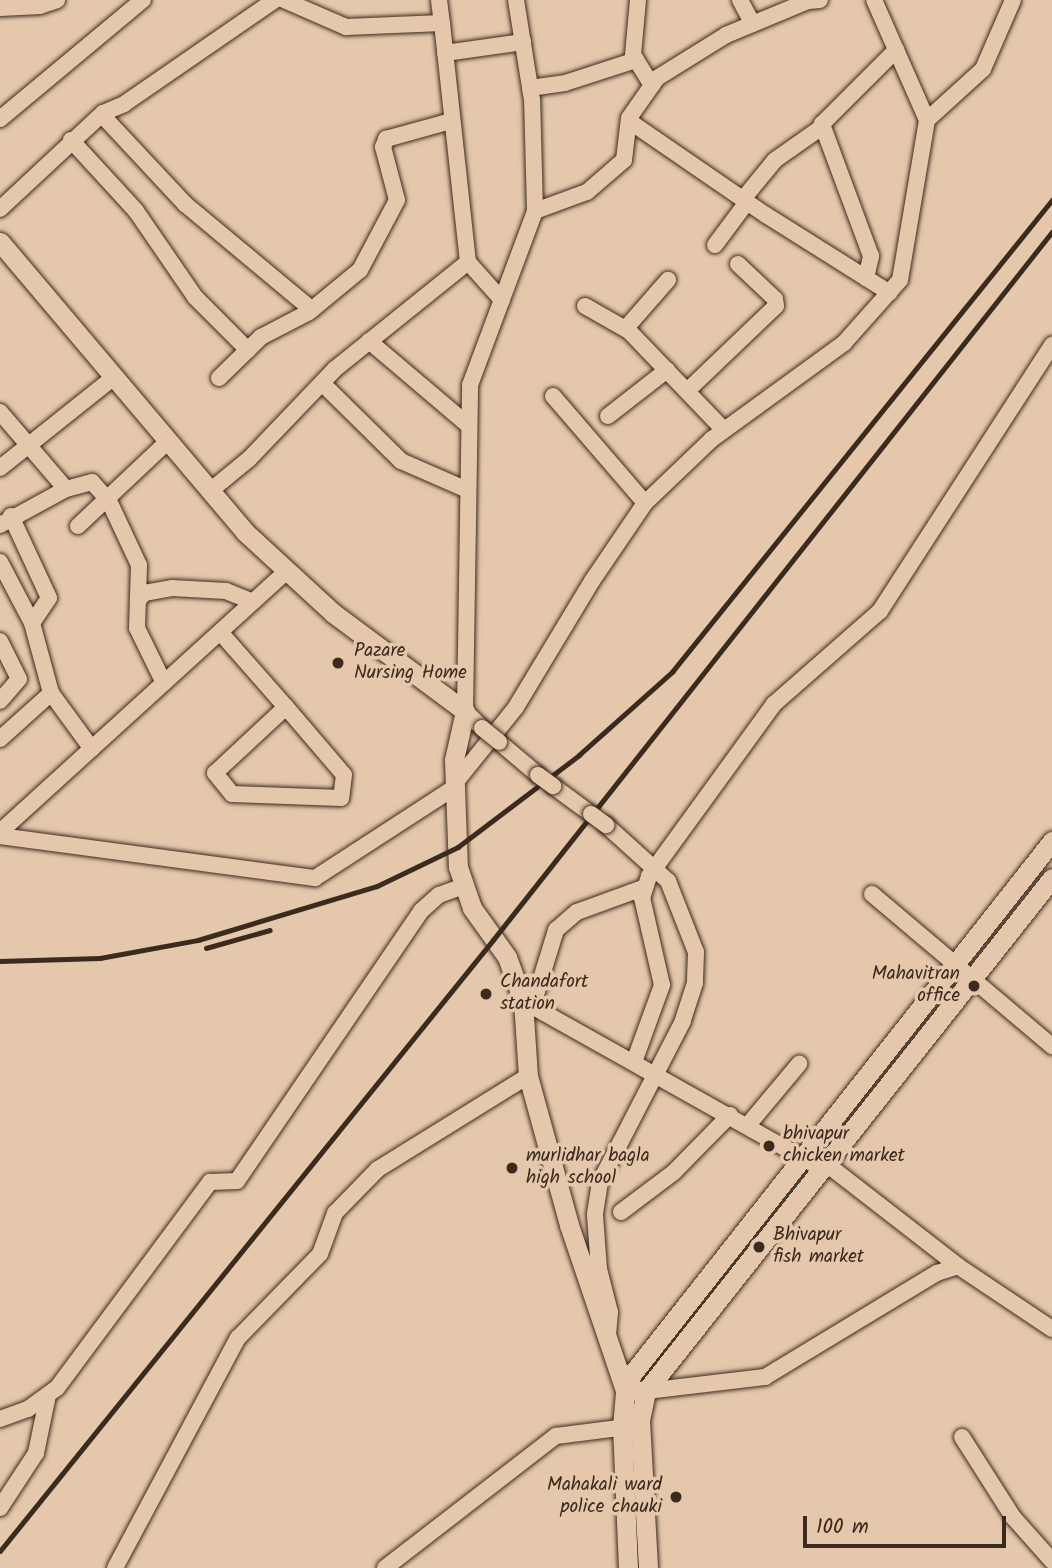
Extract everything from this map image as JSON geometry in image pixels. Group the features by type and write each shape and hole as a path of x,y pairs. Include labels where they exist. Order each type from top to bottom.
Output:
{"main road":[{"path":"0,242 166,443 287,571 333,613 465,711 454,760 458,867 472,908 507,957 528,1004 528,1076 569,1225 625,1390 648,1568"},
{"path":"625,1390 640,1361 1052,841"},
{"path":"628,1568 631,1426 646,1391 821,1166 1052,878"},
{"path":"625,1390 646,1391"}],"street":[{"path":"0,8 57,0"},
{"path":"0,119 144,0"},
{"path":"0,209 102,114 275,0"},
{"path":"284,0 346,27 442,23"},
{"path":"439,0 468,262 502,300"},
{"path":"516,0 530,88 535,211 470,385 466,489 470,583 465,711 499,743 606,825 655,868 685,913 696,952 695,983 683,1021 600,1182 596,1215 599,1269 610,1312 607,1340"},
{"path":"638,0 633,48 636,61 652,85"},
{"path":"740,0 753,24"},
{"path":"535,211 587,192 624,160 629,121 652,85 726,36 820,0"},
{"path":"0,834 315,878 455,785 516,708 645,503 724,430 844,342 890,293 902,275 927,120 874,0"},
{"path":"927,120 983,69 1013,0"},
{"path":"444,53 523,42"},
{"path":"715,245 778,158 822,127 826,117 896,50"},
{"path":"530,88 565,83 636,61"},
{"path":"102,114 185,204 312,310"},
{"path":"219,378 261,337 312,310 360,270 397,200 383,147 386,139 451,121"},
{"path":"629,121 745,201 890,293"},
{"path":"822,127 871,257 866,278"},
{"path":"71,141 136,211 195,297 248,350"},
{"path":"210,491 249,459 369,341 468,262"},
{"path":"687,391 776,306 775,299 738,264"},
{"path":"625,328 668,279"},
{"path":"586,306 625,328 724,430"},
{"path":"369,341 468,425"},
{"path":"1052,345 880,611 774,704 643,888 576,912 556,930 528,1004 821,1166 958,1266 1052,1329"},
{"path":"608,416 667,370"},
{"path":"0,468 114,377"},
{"path":"323,384 401,461 466,489"},
{"path":"553,396 645,503"},
{"path":"0,412 66,489"},
{"path":"78,526 166,443"},
{"path":"32,623 49,598 6,521 66,489 90,481 108,500 140,570 137,628 164,683"},
{"path":"0,562 32,623 51,693 92,749"},
{"path":"0,834 287,571"},
{"path":"138,601 144,593 172,588 226,591 253,602"},
{"path":"220,632 286,707 346,776 341,799 232,794 215,773 286,707"},
{"path":"0,641 19,678 0,701"},
{"path":"0,739 51,693"},
{"path":"0,1419 28,1409 48,1395 211,1182 237,1181 421,911 439,895 464,886"},
{"path":"634,1062 662,985 643,888"},
{"path":"872,894 1052,1046"},
{"path":"748,1125 800,1063"},
{"path":"115,1568 238,1338 320,1254 335,1213 378,1169 528,1076"},
{"path":"621,1212 674,1172 730,1115"},
{"path":"646,1391 765,1377 937,1273 958,1266"},
{"path":"0,1508 36,1453 48,1395"},
{"path":"386,1568 556,1436 631,1426"},
{"path":"962,1437 1013,1517 1052,1561"}],"railway":[{"path":"0,961 100,958 198,940 377,886 458,847 579,755 672,672 1052,200"},
{"path":"0,1551 493,940 1052,232"},
{"path":"206,948 270,930"}],"place":[{"name":"Pazare Nursing Home","path":"338,663"},
{"name":"Mahavitran office","path":"974,986"},
{"name":"Chandafort station","path":"486,994"},
{"name":"bhivapur chicken market","path":"769,1146"},
{"name":"murlidhar bagla high school","path":"512,1168"},
{"name":"Bhivapur fish market","path":"759,1247"},
{"name":"Mahakali ward police chauki","path":"676,1497"}]}
